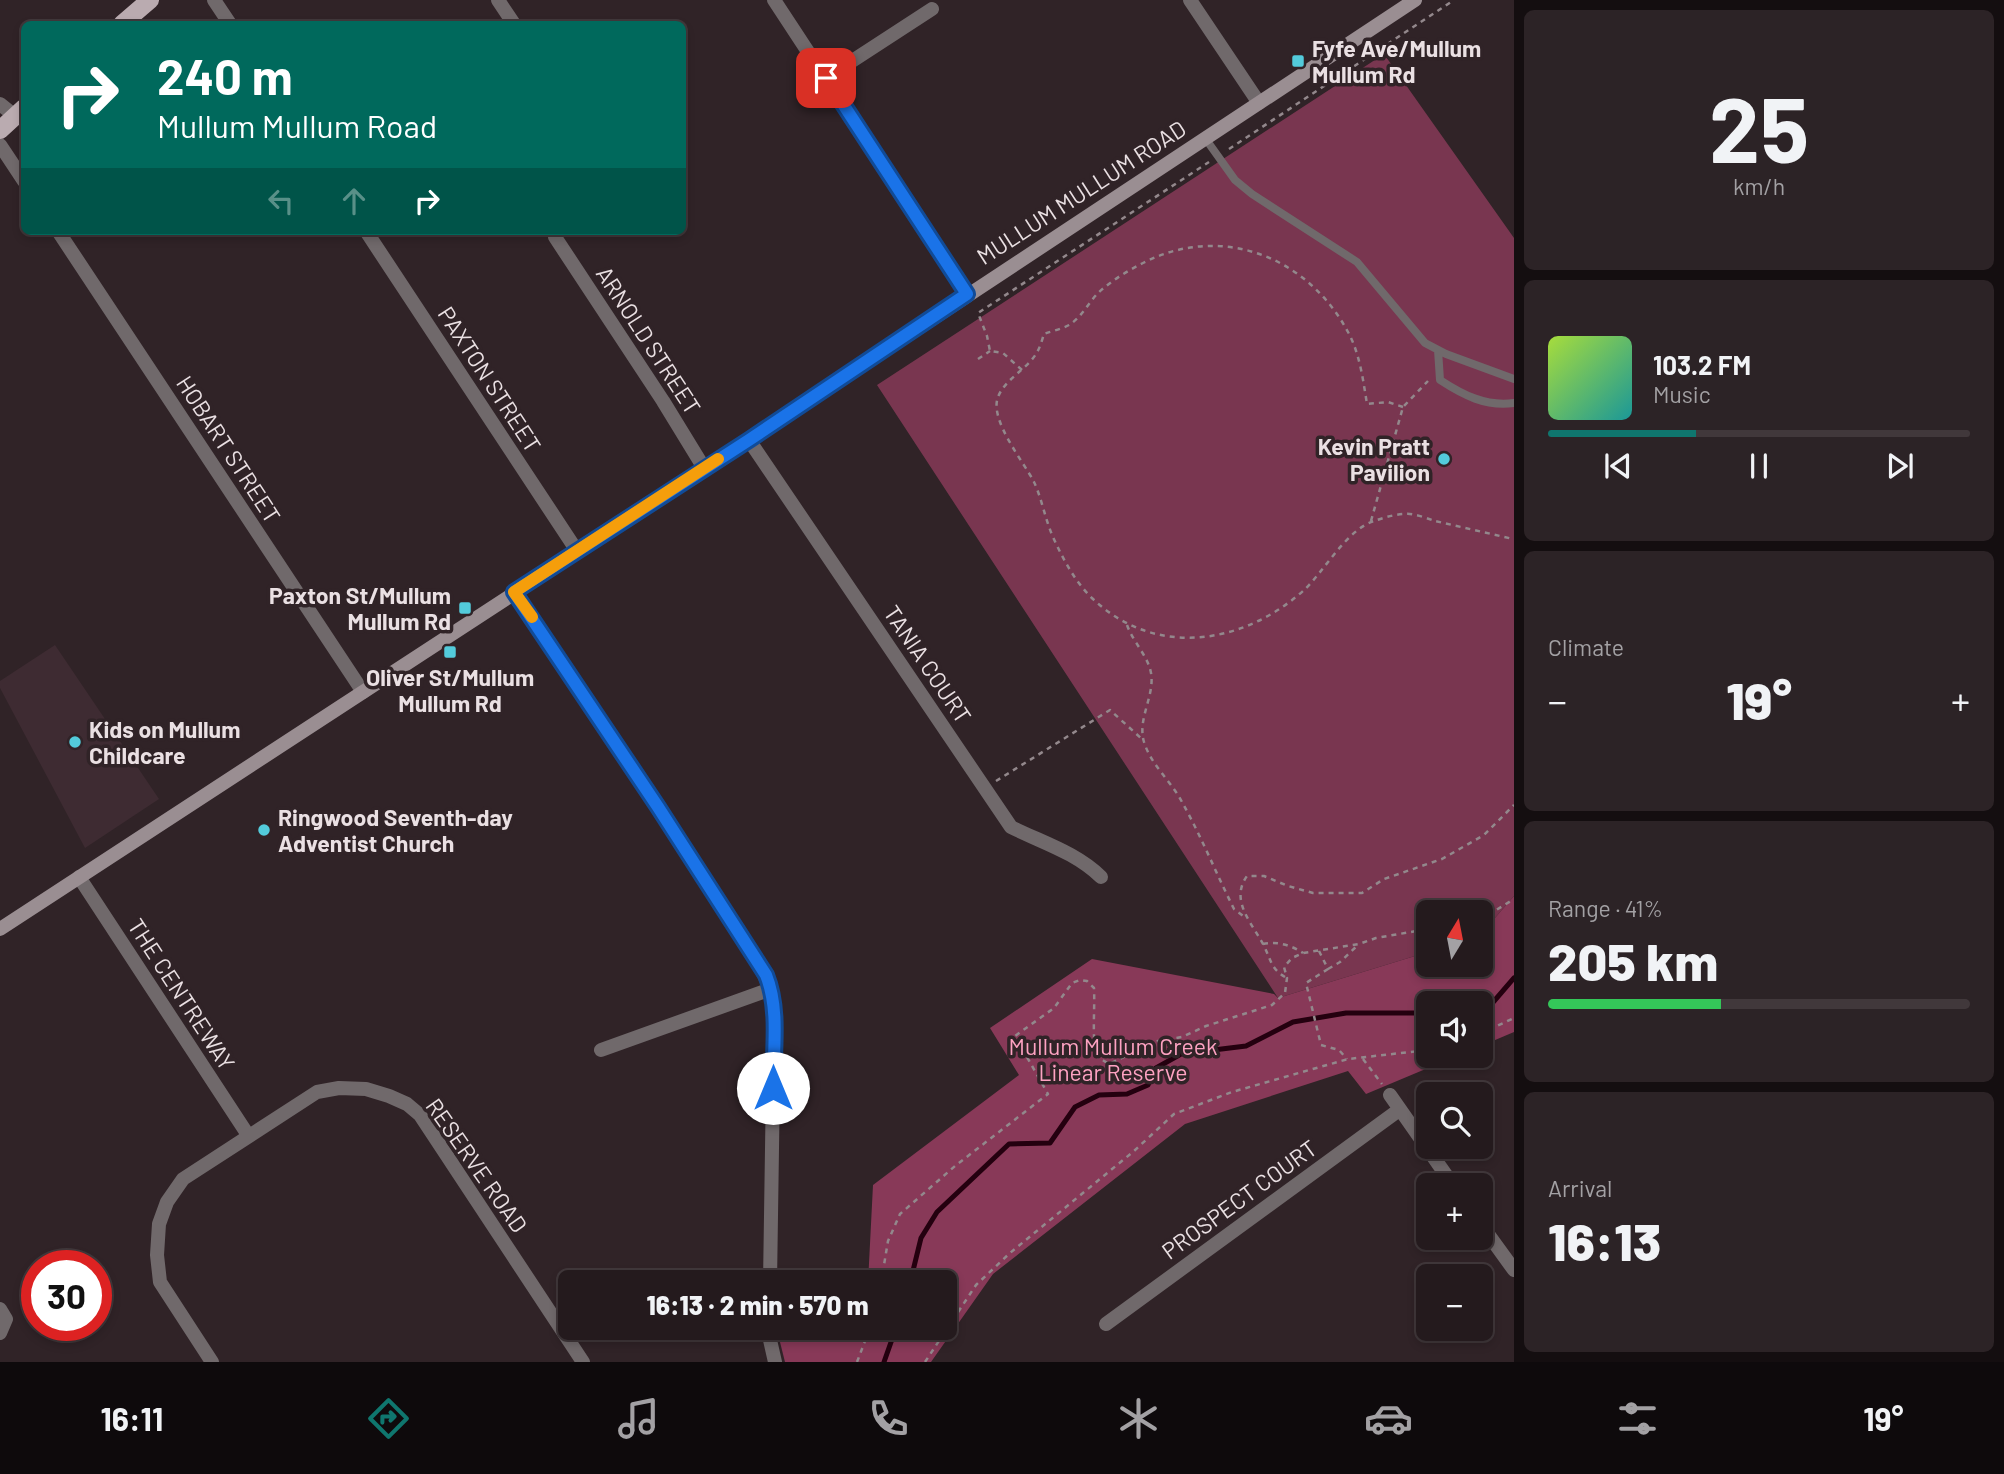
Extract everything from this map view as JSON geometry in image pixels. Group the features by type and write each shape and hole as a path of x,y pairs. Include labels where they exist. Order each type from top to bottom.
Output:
{"main road":[{"path":"126,21 150,0"},
{"path":"0,130 20,112"}],"street":[{"path":"214,0 228,21"},
{"path":"498,0 512,21"},
{"path":"774,0 967,294"},
{"path":"1190,0 1259,103"},
{"name":"MULLUM MULLUM ROAD","path":"0,929 749,440 1415,0"},
{"path":"826,78 932,9"},
{"path":"0,104 20,112"},
{"path":"0,145 21,176"},
{"name":"HOBART STREET","path":"61,235 363,692"},
{"name":"PAXTON STREET","path":"369,235 577,551"},
{"name":"ARNOLD STREET","path":"555,237 704,468"},
{"name":"TANIA COURT","path":"749,440 1011,827 1068,852 1086,863 1101,877"},
{"path":"514,592 766,975 771,989 774,1015 770,1270"},
{"name":"THE CENTREWAY","path":"79,877 248,1135"},
{"path":"601,1050 771,989"},
{"name":"RESERVE ROAD","path":"212,1362 159,1282 159,1224 167,1202 183,1179 248,1135 317,1092 340,1088 366,1089 389,1096 407,1104 421,1115 583,1362"},
{"path":"1390,1095 1444,1173"},
{"name":"PROSPECT COURT","path":"1106,1324 1399,1110"},
{"path":"1493,1241 1514,1269"},
{"path":"0,1309 6,1319 0,1334"},
{"path":"770,1340 775,1362"}],"lane":[{"path":"1205,138 1235,180 1252,194 1357,262 1425,343 1514,379"},
{"path":"1438,350 1440,380 1461,394 1497,405 1514,403"}],"path":[{"path":"1403,407 1388,402 1367,404 1363,374 1349,333 1321,293 1301,275 1283,265 1245,248 1226,245 1186,248 1162,255 1119,277 1099,293 1071,324 1044,334 1037,353 1004,387 998,397 996,413 1012,447 1035,484 1049,529 1069,567 1094,600 1126,623 1175,638 1198,639 1245,628 1284,605 1304,590 1341,545 1370,522 1406,514 1514,540"},
{"path":"978,313 990,351"},
{"path":"978,359 990,351 1003,354 1022,370"},
{"path":"1370,522 1403,407 1438,372"},
{"path":"1126,623 1148,663 1151,675 1151,688 1143,723 1143,741"},
{"path":"985,789 1110,709 1143,741 1163,776 1181,800 1234,909 1246,918"},
{"path":"1287,978 1275,972 1263,944 1246,918 1240,896 1241,884 1247,876 1264,876 1313,893 1362,893 1384,879 1442,859 1484,835 1510,812 1514,805"},
{"path":"1493,912 1514,899"},
{"path":"883,1270 888,1241 900,1214 955,1166 1048,1094 1015,1036 1054,1008 1072,983 1087,981 1094,988 1096,1012 1093,1040 1096,1056 1109,1063 1158,1041 1182,1037 1206,1026 1272,1005 1285,993 1287,978 1284,967 1292,958 1303,953 1416,931"},
{"path":"1263,944 1284,944 1303,953"},
{"path":"1348,1059 1339,1050 1321,1045 1306,982 1340,962 1359,944"},
{"path":"1319,951 1328,969"},
{"path":"1493,1028 1514,1018"},
{"path":"925,1362 976,1285 1174,1114 1231,1092 1348,1059 1416,1051"},
{"path":"1362,1058 1390,1095"},
{"path":"857,1362 865,1340"}],"shaded area":[{"path":"1384,54 1514,238 1514,896 1493,920 1493,900 1416,900 1416,956 1278,998 877,385"},
{"name":"Kids on Mullum Childcare","path":"55,645 159,799 85,848 0,688 0,681"}],"green space":[{"name":"Mullum Mullum Creek Linear Reserve","path":"1514,896 1514,1032 1493,1041 1493,991 1416,991 1416,1068 1428,1068 1366,1094 1348,1071 1185,1124 993,1274 957,1325 957,1270 869,1270 873,1185 1019,1075 990,1028 1092,959 1274,994 1278,998 1416,956 1416,977 1493,977 1493,920"},
{"name":"Mullum Mullum Creek Linear Reserve","path":"946,1340 931,1362 785,1362 780,1342"}],"waterway":[{"path":"1493,1002 1514,978"},
{"path":"913,1270 921,1238 937,1212 1009,1144 1050,1143 1075,1107 1099,1095 1127,1094 1148,1085 1156,1068 1181,1054 1246,1046 1293,1022 1346,1013 1416,1013"},
{"path":"884,1362 892,1340"}],"slow traffic":[{"path":"532,617 514,592 718,459"}],"place":[{"name":"Fyfe Ave/Mullum Mullum Rd","path":"1298,61"},
{"name":"Kevin Pratt Pavilion","path":"1444,459"},
{"name":"Paxton St/Mullum Mullum Rd","path":"465,608"},
{"name":"Oliver St/Mullum Mullum Rd","path":"450,652"},
{"name":"Kids on Mullum Childcare","path":"75,742"},
{"name":"Ringwood Seventh-day Adventist Church","path":"264,830"}],"route":[{"path":"773,1088 774,1015 771,989 766,975 658,807 514,592 749,440 967,294 826,78"}]}
